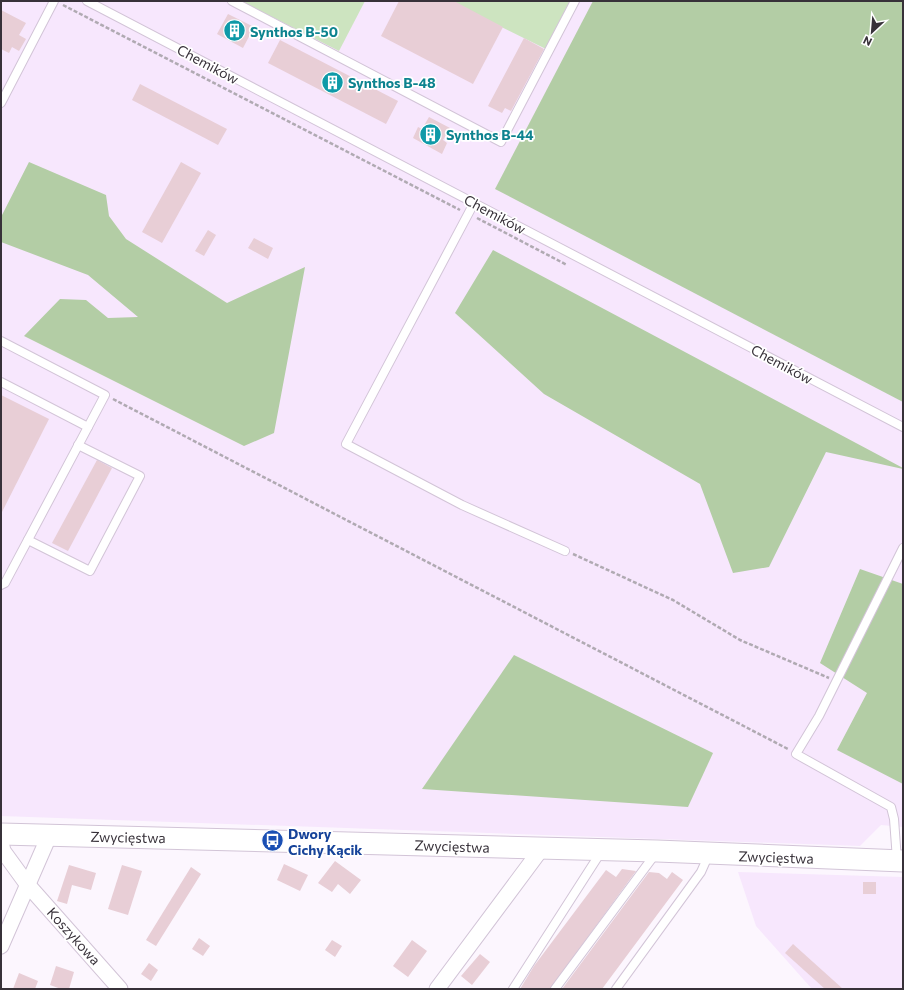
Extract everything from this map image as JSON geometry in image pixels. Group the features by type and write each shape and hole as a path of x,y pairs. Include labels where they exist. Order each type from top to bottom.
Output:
{"street":[{"name":"Zwycięstwa","path":"1,834 542,848 602,851 657,851 900,861"},
{"path":"1,946 48,836"},
{"name":"Koszykowa","path":"1,842 3,851 27,884 120,989"},
{"path":"437,989 542,848"}],"lane":[{"name":"Chemików","path":"86,1 903,427"},
{"path":"232,1 501,142 575,1"},
{"path":"1,103 58,3"},
{"path":"474,203 346,444 462,505 565,551"},
{"path":"1,341 105,395 5,583 1,585"},
{"path":"1,382 88,427"},
{"path":"28,540 90,571 140,476 78,445"},
{"path":"900,861 891,807 796,754 809,734 837,681 903,548"},
{"path":"513,989 602,851"},
{"path":"555,989 657,851"},
{"path":"616,989 701,872 709,854"}],"path":[{"path":"58,3 573,268"},
{"path":"105,395 796,754"},
{"path":"565,551 673,600 740,640 837,681"}],"shaded area":[{"path":"1,1 903,1 903,827 881,825 860,846 1,816"},
{"path":"738,872 903,877 903,989 812,989 756,926"}],"green space":[{"path":"241,1 365,1 339,51"},
{"path":"449,1 573,1 548,50"},
{"path":"593,1 903,1 903,402 495,189"},
{"path":"29,162 106,195 109,216 126,239 227,303 305,267 274,433 244,446 24,336 60,299 86,300 108,318 138,317 88,275 1,242 1,217"},
{"path":"493,250 903,469 826,452 769,567 733,573 700,484 544,394 455,313"},
{"path":"860,569 903,584 903,784 837,750 867,693 820,663"},
{"path":"514,655 713,753 688,807 422,789"}],"building":[{"path":"399,1 454,1 503,27 473,84 381,36"},
{"path":"1,10 26,23 19,35 26,39 19,51 12,47 9,53 1,49"},
{"name":"Synthos B-50","path":"228,14 254,27 243,48 217,34"},
{"path":"524,38 544,49 511,111 505,108 502,113 488,106"},
{"name":"Synthos B-48","path":"280,40 398,101 386,124 268,63"},
{"path":"140,84 227,129 218,145 132,100"},
{"name":"Synthos B-44","path":"429,117 450,128 443,140 447,143 442,154 413,138 418,127 422,129"},
{"path":"181,162 201,173 162,243 142,232"},
{"path":"208,230 216,235 204,256 195,251"},
{"path":"254,238 273,248 268,259 248,248"},
{"path":"1,395 49,419 1,514"},
{"path":"97,460 112,468 68,551 52,543"},
{"path":"335,861 361,880 350,894 338,884 332,892 318,883"},
{"path":"284,864 308,875 300,891 277,880"},
{"path":"69,865 96,873 91,890 72,885 67,904 57,901"},
{"path":"122,865 142,871 128,915 108,909"},
{"path":"191,867 201,874 156,946 146,940"},
{"path":"622,869 636,871 550,989 520,989 534,966 606,870 616,877"},
{"path":"649,872 659,873 667,879 672,872 683,880 602,989 562,989"},
{"path":"863,882 876,882 876,894 863,894"},
{"path":"199,938 210,946 203,956 192,949"},
{"path":"332,940 342,946 335,957 325,950"},
{"path":"412,940 427,951 408,977 393,966"},
{"path":"793,944 843,989 825,989 785,953"},
{"path":"480,954 490,962 472,985 461,976"},
{"path":"149,963 158,970 151,981 141,974"},
{"path":"56,966 74,972 69,989 61,989 50,985"},
{"path":"19,973 38,981 35,989 13,989"}],"place":[{"name":"Synthos B-50","path":"235,31"},
{"name":"Synthos B-48","path":"333,82"},
{"name":"Synthos B-44","path":"431,134"},
{"name":"Dwory Cichy Kącik","path":"273,841"}]}
